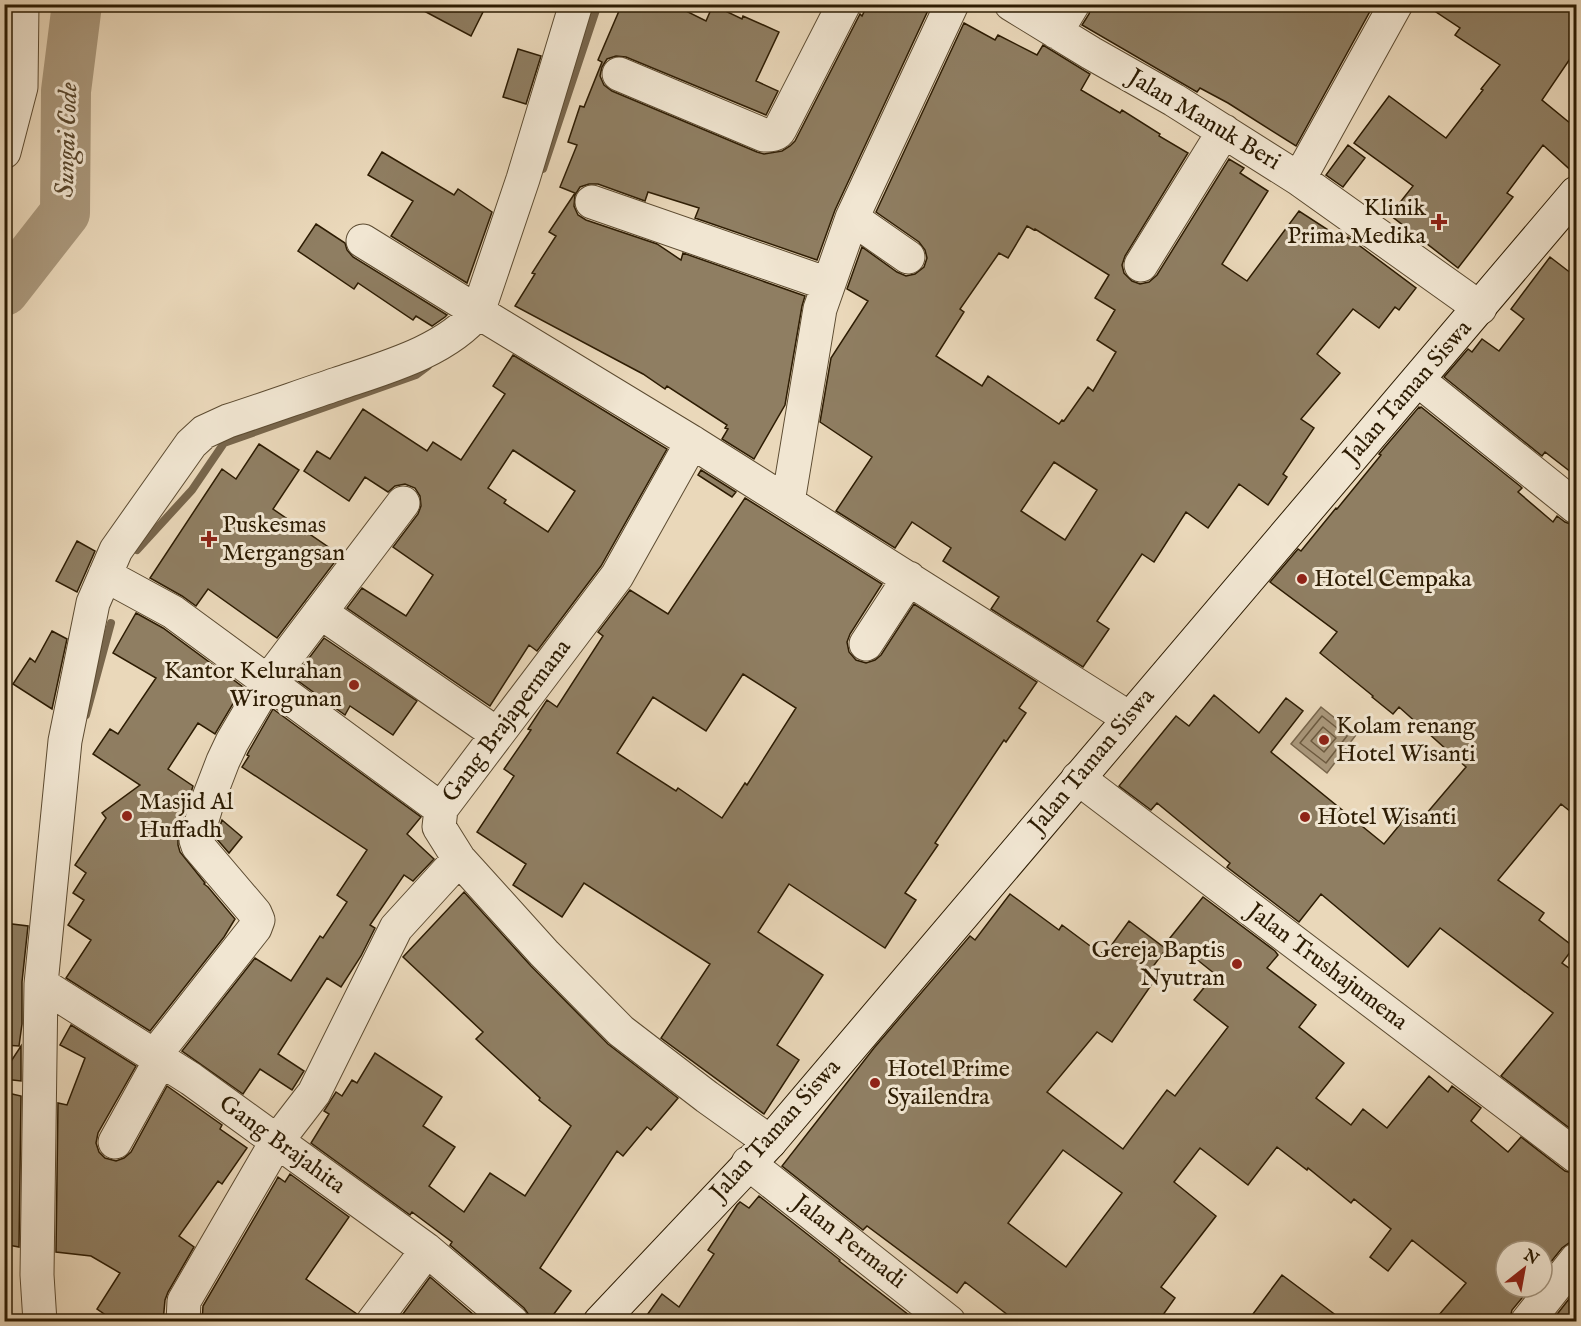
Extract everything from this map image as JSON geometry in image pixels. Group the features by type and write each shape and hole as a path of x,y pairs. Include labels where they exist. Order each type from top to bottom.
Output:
{"street":[{"path":"4,152 21,87 22,4"},
{"path":"40,1322 37,1275 41,984 65,741 93,603 116,550 191,444 204,432 228,421 393,365 435,346 469,323 477,312 526,168 576,4"},
{"path":"619,74 764,135 774,134 780,129 844,4"},
{"path":"788,502 820,309 828,284 852,218 952,4"},
{"name":"Jalan Manuk Beri","path":"1011,4 1224,130 1299,178 1480,308"},
{"path":"1056,32 1073,4"},
{"path":"1299,178 1396,4"},
{"path":"1141,265 1224,130"},
{"name":"Jalan Taman Siswa","path":"600,1322 759,1153 1576,194"},
{"path":"592,202 828,284"},
{"path":"852,218 908,257"},
{"path":"363,241 692,442 1129,718"},
{"path":"1418,380 1576,507"},
{"name":"Gang Brajapermana","path":"692,442 617,576 441,809 440,827 459,859 544,953 621,1030 707,1097 759,1153"},
{"path":"115,1142 158,1057 255,928 258,920 255,913 198,846 196,840 223,761 268,681 403,503"},
{"path":"105,574 173,612 441,809"},
{"path":"866,644 909,578"},
{"path":"320,612 497,734"},
{"name":"Jalan Trushajumena","path":"1078,777 1576,1156"},
{"path":"183,1322 184,1301 277,1142 314,1093 396,928 459,859"},
{"name":"Gang Brajahita","path":"41,984 191,1079 427,1250 512,1322"},
{"name":"Jalan Permadi","path":"759,1153 949,1322"},
{"path":"373,1322 427,1250"},
{"path":"1527,1322 1576,1260"}],"water":[{"name":"Kolam renang Hotel Wisanti","path":"1321,707 1356,735 1327,773 1291,744"}],"building":[{"path":"411,4 487,4 471,36"},
{"path":"622,4 672,4 706,21 713,5 742,19 743,16 779,32 756,81 778,91 766,115 626,57 616,56 607,59 600,76 604,85 612,91 764,154 782,151 795,141 860,14 862,16 868,4 931,4 835,210 817,260 695,218 699,208 648,192 645,201 598,184 589,184 580,187 575,195 574,206 578,215 586,220 657,244 681,260 683,253 805,296 785,405 754,459 722,439 728,429 725,428 727,425 667,386 665,389 643,374 515,306 535,274 532,273 556,236 549,232 575,193 560,187 577,145 568,142 580,106 584,107 602,62 598,60"},
{"path":"1092,4 1374,4 1296,146 1228,103 1200,88 1197,92 1082,25"},
{"path":"1424,4 1576,4 1576,50 1542,100 1576,128 1576,175 1543,145 1507,193 1513,197 1458,268 1390,215 1413,186 1354,143 1389,96 1446,138 1500,65 1455,35 1460,28"},
{"path":"964,23 995,40 998,35 1037,55 1043,45 1090,74 1081,90 1120,113 1122,110 1188,153 1125,256 1122,265 1124,273 1132,281 1140,284 1149,282 1157,275 1229,159 1244,168 1240,173 1268,191 1222,264 1247,281 1299,211 1345,241 1348,237 1416,288 1399,310 1395,307 1379,328 1353,309 1317,354 1340,373 1301,419 1314,428 1283,474 1287,477 1268,505 1239,484 1208,528 1186,512 1154,562 1142,554 1097,621 1109,629 1083,667 991,609 999,597 943,561 951,548 912,522 895,548 836,511 872,457 820,422 831,358 868,301 847,289 862,247 906,276 915,274 924,267 927,258 919,242 876,212","holes":["1027,226 1109,275 1095,298 1115,310 1097,340 1116,352 1093,391 1088,387 1064,421 1062,420 1059,424 988,376 982,386 936,356 964,312 960,309 999,253 1008,258","1054,462 1097,490 1065,540 1021,511"]},
{"path":"518,49 541,56 526,104 503,97"},
{"path":"1348,145 1365,158 1343,187 1326,175"},
{"path":"382,152 454,195 458,189 492,212 467,283 391,236 413,201 368,175"},
{"path":"316,224 345,243 353,257 447,315 432,326 416,316 413,320 358,283 354,289 298,251"},
{"path":"1550,257 1576,277 1576,476 1545,452 1542,456 1444,377 1468,349 1472,352 1482,339 1499,351 1524,319 1511,309"},
{"path":"513,355 667,449 601,566 537,651 529,645 490,706 347,608 362,588 406,616 433,575 393,547 418,514 421,506 420,496 415,488 405,484 395,486 388,492 365,477 349,501 304,471 317,451 330,459 363,409 427,451 433,442 461,460 505,394 493,386","holes":["513,450 575,491 548,532 504,503 506,500 488,488"]},
{"path":"1419,407 1520,486 1522,488 1518,492 1553,522 1557,516 1565,522 1576,525 1576,816 1561,804 1498,880 1544,913 1539,920 1574,947 1562,963 1576,973 1576,1133 1501,1076 1553,1013 1440,928 1408,967 1321,894 1299,922 1227,867 1230,863 1157,803 1151,810 1119,786 1176,716 1189,726 1214,695 1259,733 1286,698 1303,711 1271,752 1384,844 1411,811 1421,820 1466,767 1399,707 1393,714 1320,653 1337,632 1270,582 1298,549 1301,551 1337,509"},
{"path":"259,444 299,470 273,509 340,555 277,638 208,589 196,606 150,578 222,469 236,479"},
{"path":"701,470 736,492 732,497 698,475"},
{"path":"745,498 882,584 847,642 849,652 856,660 866,663 881,655 914,604 1037,682 1019,708 1026,713 1006,742 1004,740 935,843 938,845 905,893 916,900 885,948 789,884 758,932 823,975 777,1045 799,1060 764,1114 661,1038 710,964 584,883 562,917 513,885 526,864 477,832 514,776 504,769 531,730 528,729 547,700 557,707 603,636 598,632 630,590 668,614","holes":["743,674 796,708 747,785 745,783 722,818 678,788 676,791 617,753 653,697 706,731"]},
{"path":"77,541 95,551 77,592 56,581"},
{"path":"136,613 163,628 243,687 215,734 198,723 168,769 193,786 178,835 180,852 235,919 224,937 150,1031 66,978 91,940 68,925 84,900 73,893 86,873 75,865 106,818 102,813 140,785 93,754 110,729 118,734 156,678 113,653"},
{"path":"52,631 67,639 52,709 13,684 30,658 35,662"},
{"name":"Kantor Kelurahan Wirogunan","path":"324,638 417,701 393,735 350,706 345,715 294,678"},
{"path":"273,709 421,817 407,834 434,859 413,881 404,875 370,925 375,928 361,956 341,987 327,978 278,1054 304,1071 292,1090 260,1069 243,1094 182,1051 255,958 291,981 320,936 323,938 347,902 337,895 367,850 242,767"},
{"path":"222,820 242,837 229,853 216,838"},
{"path":"464,892 531,966 608,1044 678,1098 651,1130 647,1127 623,1156 617,1151 540,1268 571,1291 548,1322 530,1322 529,1315 524,1308 450,1245 452,1242 412,1212 410,1215 311,1143 329,1114 324,1111 336,1092 342,1096 352,1080 357,1083 375,1053 442,1097 423,1126 455,1147 429,1186 464,1212 490,1173 525,1196 571,1126 539,1100 540,1098 476,1039 483,1032 403,957"},
{"path":"1010,894 1059,930 1062,925 1101,954 1105,948 1108,950 1129,921 1166,949 1146,976 1154,981 1112,1042 1097,1032 1047,1092 1123,1149 1167,1090 1175,1096 1228,1027 1194,1000 1215,974 1170,938 1203,897 1275,951 1278,955 1267,968 1316,1005 1299,1027 1344,1063 1316,1098 1351,1125 1363,1109 1387,1128 1429,1076 1448,1092 1452,1086 1481,1108 1471,1121 1508,1152 1521,1137 1565,1171 1576,1174 1576,1242 1569,1243 1562,1248 1554,1258 1554,1239 1494,1239 1494,1299 1521,1299 1512,1310 1509,1322 1433,1322 1466,1283 1412,1240 1388,1271 1370,1257 1391,1229 1354,1199 1351,1203 1308,1168 1307,1170 1277,1147 1248,1185 1200,1148 1174,1182 1216,1216 1161,1287 1175,1298 1158,1322 1017,1322 965,1282 957,1293 867,1226 863,1230 782,1166 874,1048 970,936 975,940","holes":["1063,1150 1122,1193 1066,1267 1008,1223"]},
{"path":"4,923 28,926 19,1046 4,1045"},
{"path":"71,1025 136,1066 98,1133 96,1143 99,1152 105,1158 116,1161 131,1152 167,1086 222,1125 220,1129 247,1148 222,1184 218,1181 179,1236 194,1247 168,1292 163,1322 116,1322 97,1309 120,1273 91,1256 56,1252 58,1103 67,1105 85,1058 60,1045"},
{"path":"21,1046 21,1081 4,1079 4,1072"},
{"path":"8,1093 21,1096 19,1247 8,1245 9,1239 4,1239 4,1119"},
{"path":"290,1174 349,1217 306,1279 357,1314 355,1322 202,1322 203,1306 278,1177 285,1182"},
{"path":"759,1196 918,1322 642,1322 662,1294 679,1307 714,1254 708,1250 737,1205 740,1202 749,1208"},
{"path":"1282,1275 1345,1322 1247,1322"},
{"path":"430,1277 482,1322 397,1322"},
{"path":"1576,1290 1576,1322 1551,1322"}],"waterway":[{"name":"Sungai Code","path":"4,291 65,213 66,91 77,4"},
{"path":"543,169 598,4"},
{"path":"137,550 192,490 224,443 416,375 428,366"},
{"path":"86,715 111,623"}],"place":[{"name":"Klinik Prima Medika","path":"1439,222"},
{"name":"Puskesmas Mergangsan","path":"209,539"},
{"name":"Hotel Cempaka","path":"1302,579"},
{"name":"Kantor Kelurahan Wirogunan","path":"354,685"},
{"name":"Kolam renang Hotel Wisanti","path":"1324,740"},
{"name":"Masjid Al Huffadh","path":"127,816"},
{"name":"Hotel Wisanti","path":"1305,817"},
{"name":"Gereja Baptis Nyutran","path":"1237,964"},
{"name":"Hotel Prime Syailendra","path":"875,1083"}]}
